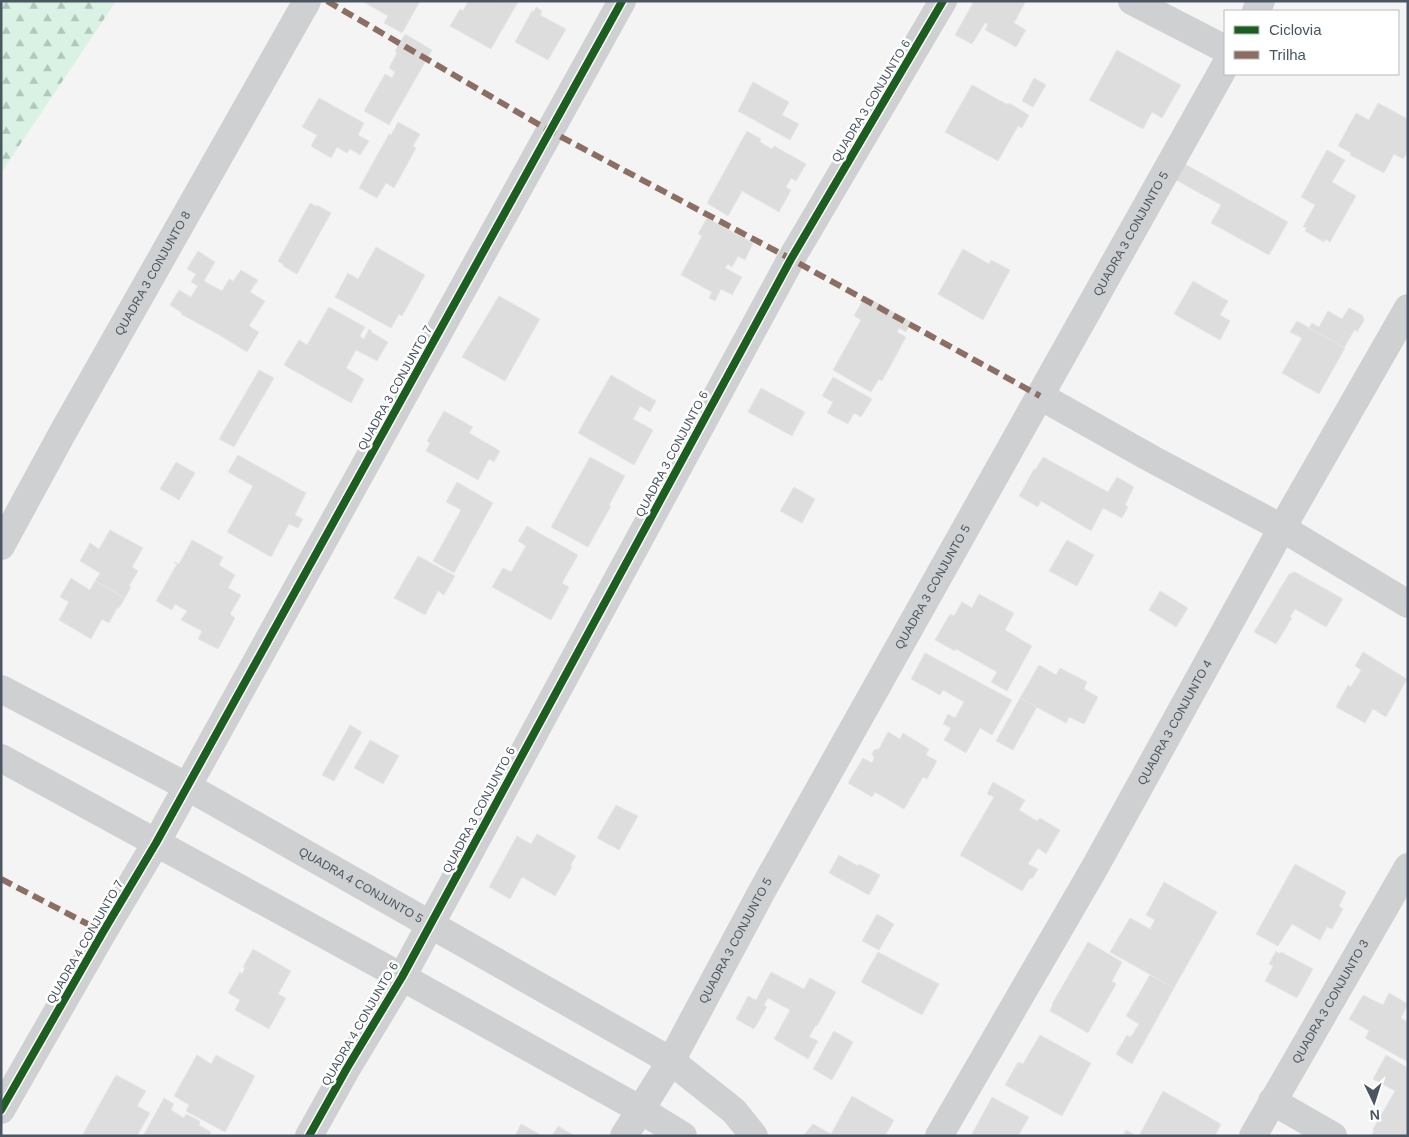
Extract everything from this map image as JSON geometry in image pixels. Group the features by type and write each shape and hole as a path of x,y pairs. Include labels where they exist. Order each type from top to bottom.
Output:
{"street":[{"name":"QUADRA 3 CONJUNTO 8","path":"1,546 63,432 307,1"},
{"name":"QUADRA 3 CONJUNTO 7","path":"188,786 622,1"},
{"name":"QUADRA 3 CONJUNTO 6","path":"430,923 790,258 943,1"},
{"path":"1132,1 1224,48"},
{"name":"QUADRA 3 CONJUNTO 5","path":"641,1110 671,1061 762,891 1224,68"},
{"name":"QUADRA 3 CONJUNTO 4","path":"939,1136 1095,867 1282,528 1408,308"},
{"path":"1040,396 1152,460 1282,528 1408,604"},
{"name":"QUADRA 4 CONJUNTO 5","path":"1,689 188,786 671,1061 734,1111 754,1136"},
{"path":"1,758 402,977 641,1110 683,1136"},
{"name":"QUADRA 4 CONJUNTO 7","path":"1,1110 188,786"},
{"name":"QUADRA 3 CONJUNTO 3","path":"1254,1136 1272,1101 1408,868"},
{"name":"QUADRA 4 CONJUNTO 6","path":"309,1136 347,1068 402,977 430,923"},
{"path":"1272,1101 1333,1136"},
{"path":"624,1136 641,1110"}],"green space":[{"path":"1,1 116,1 1,173"}],"building":[{"path":"362,1 420,1 402,33 384,23 388,16"},
{"path":"468,1 518,2 491,49 450,26 460,9 463,11"},
{"path":"974,1 1026,1 1014,23 1026,30 1016,47 985,30 988,24 985,23 972,44 955,35"},
{"path":"536,7 542,11 540,15 566,29 548,60 515,42"},
{"path":"405,34 432,50 389,125 364,111 385,74 392,78 395,72 389,68 397,53 395,51"},
{"path":"1117,50 1181,85 1162,118 1152,112 1143,129 1089,100"},
{"path":"1034,78 1046,85 1033,107 1022,101"},
{"path":"753,82 789,102 782,115 799,124 790,140 738,111"},
{"path":"972,85 1029,115 1022,128 1018,126 998,161 945,132"},
{"path":"319,98 364,123 358,135 369,141 360,155 350,149 347,153 337,147 331,158 311,146 317,135 302,127"},
{"path":"1378,103 1408,119 1408,151 1403,159 1394,154 1384,173 1350,155 1351,153 1338,146 1356,113 1369,120"},
{"path":"398,122 420,134 413,146 416,148 394,188 386,183 377,198 359,188 389,134 391,135"},
{"path":"747,131 761,139 760,142 772,149 774,146 806,164 796,181 791,178 786,187 791,190 779,212 742,191 728,216 707,203"},
{"path":"1327,150 1345,160 1332,182 1356,196 1330,242 1326,239 1324,242 1305,231 1307,228 1303,227 1315,205 1301,197"},
{"path":"1185,164 1288,222 1269,255 1211,223 1221,205 1176,180"},
{"path":"310,203 331,213 297,274 278,261"},
{"path":"707,218 753,243 745,260 738,256 732,267 728,264 725,268 742,277 732,295 721,289 715,301 709,298 712,292 681,275 702,236 698,234"},
{"path":"376,247 425,275 402,316 399,314 391,328 335,297 348,273 358,279"},
{"path":"963,249 989,264 991,260 1010,270 983,320 938,294"},
{"path":"198,251 215,262 204,281 222,291 229,279 233,281 241,270 258,280 250,292 265,301 249,326 259,332 247,352 181,314 170,305 179,290 191,297 198,286 191,282 196,274 187,269"},
{"path":"1193,281 1228,301 1220,315 1230,321 1220,340 1174,314"},
{"path":"499,296 540,319 505,381 462,357"},
{"path":"865,296 911,322 906,332 899,328 897,332 906,337 882,381 879,379 871,392 833,370 861,320 854,316"},
{"path":"329,307 365,327 360,336 364,339 369,329 388,342 377,361 356,350 346,368 364,379 351,403 284,365 299,340 307,345"},
{"path":"1349,308 1362,315 1364,320 1357,332 1355,329 1344,348 1309,328 1312,323 1319,327 1328,311 1342,319"},
{"path":"1297,321 1345,348 1319,394 1282,373 1302,338 1290,332"},
{"path":"259,370 274,378 234,447 219,439"},
{"path":"611,375 656,401 650,412 640,406 633,419 653,430 634,465 578,433"},
{"path":"833,377 872,399 861,417 854,413 848,424 827,413 833,402 822,396"},
{"path":"761,388 805,412 792,436 748,412"},
{"path":"444,411 473,427 469,433 500,451 494,462 489,459 478,480 426,451 430,443 427,441"},
{"path":"238,455 306,493 295,515 303,519 298,528 289,524 271,557 227,532 253,486 228,472"},
{"path":"590,457 625,476 588,547 551,527"},
{"path":"1043,457 1108,492 1117,477 1134,487 1125,505 1128,507 1122,518 1103,508 1091,531 1041,501 1038,507 1019,496"},
{"path":"176,462 195,473 179,500 160,489"},
{"path":"457,482 493,503 454,573 433,561 461,510 446,502"},
{"path":"794,487 815,499 802,523 780,511"},
{"path":"527,526 578,555 562,583 569,587 551,620 492,587 503,568 511,572 526,546 518,541"},
{"path":"110,530 143,548 132,567 138,571 129,586 131,587 125,598 95,581 100,573 80,561 90,543 99,549"},
{"path":"192,540 223,557 219,565 235,575 228,588 241,595 230,614 235,618 218,649 198,639 202,631 181,620 187,611 175,604 172,610 156,601 177,564 174,563 179,564"},
{"path":"1067,540 1094,555 1077,586 1049,571"},
{"path":"418,556 455,576 444,595 438,591 425,615 394,598"},
{"path":"1295,572 1343,599 1326,627 1295,609 1290,617 1292,618 1276,644 1254,632 1289,574"},
{"path":"71,578 90,590 95,581 125,598 109,623 102,619 91,639 59,620 69,602 60,597"},
{"path":"1160,591 1188,608 1176,627 1149,610"},
{"path":"979,594 1014,613 1005,630 1032,646 1007,691 991,682 997,672 956,649 955,651 935,640 950,614 954,616 962,602 972,608"},
{"path":"1363,652 1407,679 1386,717 1373,709 1365,723 1336,707 1348,685 1351,687 1361,670 1355,666"},
{"path":"925,653 1012,700 992,735 980,728 966,753 944,740 951,728 943,724 948,714 955,718 964,702 943,690 940,695 911,679"},
{"path":"1039,665 1056,675 1060,668 1087,682 1084,689 1098,697 1084,724 1069,717 1066,723 1020,698"},
{"path":"1020,698 1037,707 1013,750 996,741"},
{"path":"350,725 362,732 334,781 322,775"},
{"path":"888,732 900,739 903,733 929,749 926,755 937,761 927,779 923,777 904,809 875,792 872,797 848,783 863,758 872,763 874,750 879,749"},
{"path":"370,740 399,756 383,784 354,768"},
{"path":"993,782 1025,800 1019,810 1037,821 1040,818 1060,830 1046,854 1038,848 1028,864 1038,869 1022,891 960,855 994,797 987,794"},
{"path":"616,805 638,816 619,850 597,838"},
{"path":"537,834 576,856 570,866 572,867 555,896 522,877 510,899 489,887 517,836 531,844"},
{"path":"839,855 858,866 859,864 880,875 869,895 829,873"},
{"path":"1295,864 1346,892 1339,906 1343,909 1332,929 1327,927 1320,940 1292,924 1278,946 1256,934"},
{"path":"1164,882 1217,912 1174,988 1110,952 1130,918 1150,929 1155,920 1146,915"},
{"path":"877,914 894,924 879,950 862,941"},
{"path":"1088,942 1122,962 1112,981 1116,984 1088,1033 1050,1011 1052,1004"},
{"path":"253,949 291,971 278,994 286,998 269,1029 235,1010 240,1000 228,993 240,972 242,974 245,968 243,967"},
{"path":"1276,951 1313,969 1297,998 1265,981 1273,966 1269,964"},
{"path":"878,952 939,984 922,1015 861,982"},
{"path":"771,972 804,989 810,978 836,992 809,1037 818,1041 808,1059 774,1039 790,1010 768,998 764,1005 767,1007 754,1029 736,1019 748,996 756,1000"},
{"path":"1150,975 1174,988 1132,1064 1116,1054 1127,1035 1131,1037 1139,1024 1126,1016"},
{"path":"1389,993 1408,1004 1401,1018 1408,1022 1408,1062 1365,1038 1369,1031 1349,1019 1363,995 1383,1005"},
{"path":"834,1031 853,1042 832,1080 813,1069"},
{"path":"1040,1035 1091,1063 1062,1116 1005,1085 1018,1062 1023,1064"},
{"path":"197,1055 211,1064 216,1055 255,1076 225,1132 186,1111 189,1105 174,1096"},
{"path":"1386,1055 1408,1068 1408,1136 1371,1136 1374,1131 1373,1129 1395,1091 1373,1079"},
{"path":"116,1075 146,1091 137,1106 150,1113 137,1136 82,1136"},
{"path":"1163,1091 1221,1124 1215,1136 1139,1136"},
{"path":"852,1096 894,1120 885,1136 803,1136 813,1124 831,1134"},
{"path":"992,1097 1029,1117 1018,1136 971,1136"},
{"path":"164,1098 174,1104 171,1110 184,1118 186,1114 200,1121 199,1125 211,1132 209,1136 143,1136"},
{"path":"521,1124 532,1130 542,1136 515,1136"},
{"path":"558,1126 575,1136 552,1136"},
{"path":"1126,1130 1137,1136 1123,1136"}],"marked path":[{"path":"327,1 550,131 791,259 1040,396"},
{"path":"1,879 103,932"}],"cycle path":[{"path":"1,1110 156,843 622,1"},
{"path":"309,1136 347,1068 402,977 791,259 943,1"}]}
